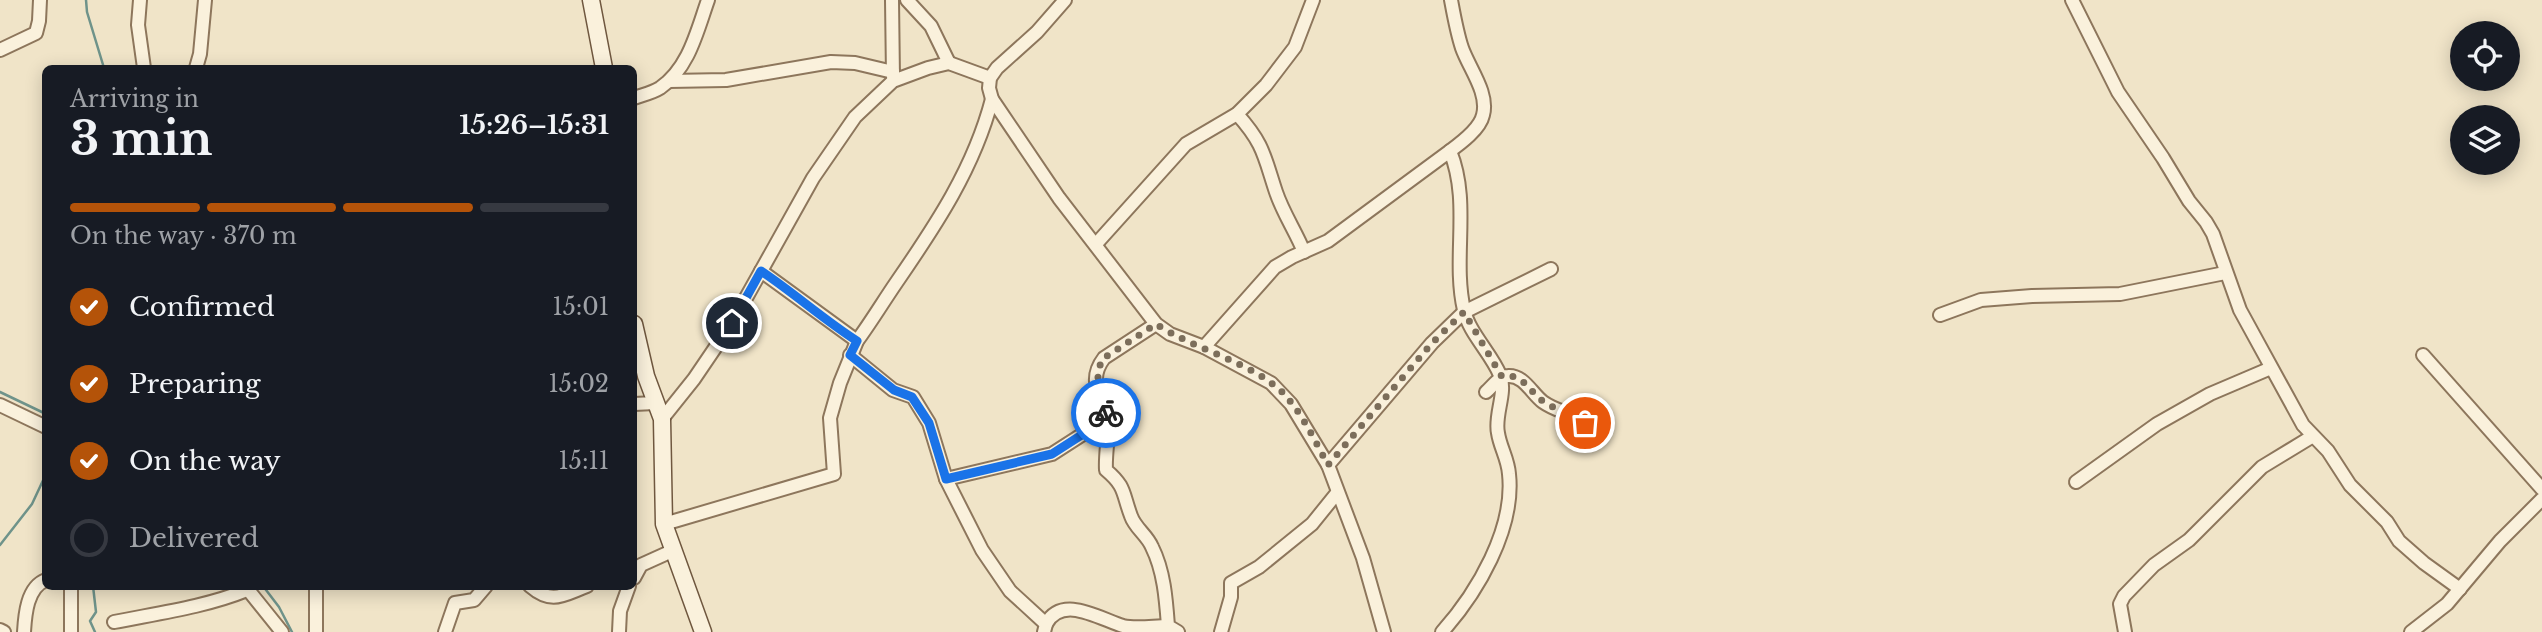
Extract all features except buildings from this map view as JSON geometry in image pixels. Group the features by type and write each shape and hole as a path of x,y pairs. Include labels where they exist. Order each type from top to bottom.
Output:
{"street":[{"path":"0,50 36,33 40,21 40,0"},
{"path":"140,0 138,24 144,65"},
{"path":"197,65 205,0"},
{"path":"591,0 603,65"},
{"path":"637,97 657,90 669,80 690,51 708,0"},
{"path":"662,419 727,331 813,177 855,117 893,76 892,0"},
{"path":"907,0 931,26 949,63"},
{"path":"1065,0 1037,32 997,68 990,78 992,99 1059,198 1156,324 1170,334 1204,347 1271,383 1285,396 1306,425 1328,465 1363,558 1384,632"},
{"path":"1096,244 1186,144 1237,114 1287,60 1313,0"},
{"path":"1204,347 1269,273 1292,257 1328,241 1450,151 1468,136 1482,119 1481,90 1463,51 1451,0"},
{"path":"2072,0 2118,92 2213,234 2240,310 2303,425 2335,460 2358,494 2387,522 2393,536 2460,589"},
{"path":"669,80 726,80 831,62 855,63 893,76 949,63 990,78"},
{"path":"664,524 834,474 830,418 850,355 960,183 977,146 992,99"},
{"path":"1237,114 1253,132 1264,151 1276,192 1304,252"},
{"path":"1442,632 1476,589 1497,547 1510,478 1505,451 1498,434 1502,377 1464,312 1459,267 1459,189 1456,166 1450,151"},
{"path":"1328,465 1432,343 1464,312 1551,269"},
{"path":"761,271 857,341"},
{"path":"1940,315 1980,300 2120,294 2225,273"},
{"path":"850,355 894,390 912,397 929,423 946,479 982,550 1010,591 1045,628 1050,617 1058,612 1082,610 1126,626 1173,629 1164,584 1152,547 1131,518 1124,491 1116,476 1106,470 1108,418 1096,389 1101,360 1156,324"},
{"path":"637,335 655,403 662,419 664,524 704,632"},
{"path":"2423,355 2542,489"},
{"path":"2076,482 2157,424 2210,394 2271,368"},
{"path":"1486,392 1502,377 1511,376 1525,383 1544,403 1580,419 1591,429"},
{"path":"637,404 655,403"},
{"path":"0,405 42,425"},
{"path":"946,479 1052,454 1108,418"},
{"path":"2125,632 2120,604 2139,580 2154,565 2189,540 2262,467 2313,436"},
{"path":"1221,632 1231,597 1231,583 1259,567 1312,524 1337,493"},
{"path":"2411,632 2437,613 2500,541 2542,499"},
{"path":"637,566 672,551"},
{"path":"24,632 32,594 42,582"},
{"path":"71,590 71,632"},
{"path":"114,622 172,609 195,607 241,590"},
{"path":"248,590 282,632"},
{"path":"316,590 316,632"},
{"path":"445,632 455,603 474,600 483,590"},
{"path":"536,590 546,597 556,598 577,590"},
{"path":"619,632 620,611 628,590"}],"waterway":[{"path":"86,0 103,65"},
{"path":"0,392 42,412"},
{"path":"0,545 32,504 42,483"},
{"path":"93,590 96,612 90,621 95,632"},
{"path":"266,590 292,632"}],"way so far":[{"path":"1106,413 1096,389 1101,360 1156,324 1170,334 1204,347 1271,383 1298,413 1328,465 1432,343 1464,312 1502,377 1511,376 1525,383 1544,403 1564,410 1585,423"}],"route":[{"path":"732,323 761,271 783,286 857,341 850,355 894,390 912,397 929,423 946,479 1052,454 1108,418 1106,413"}]}
